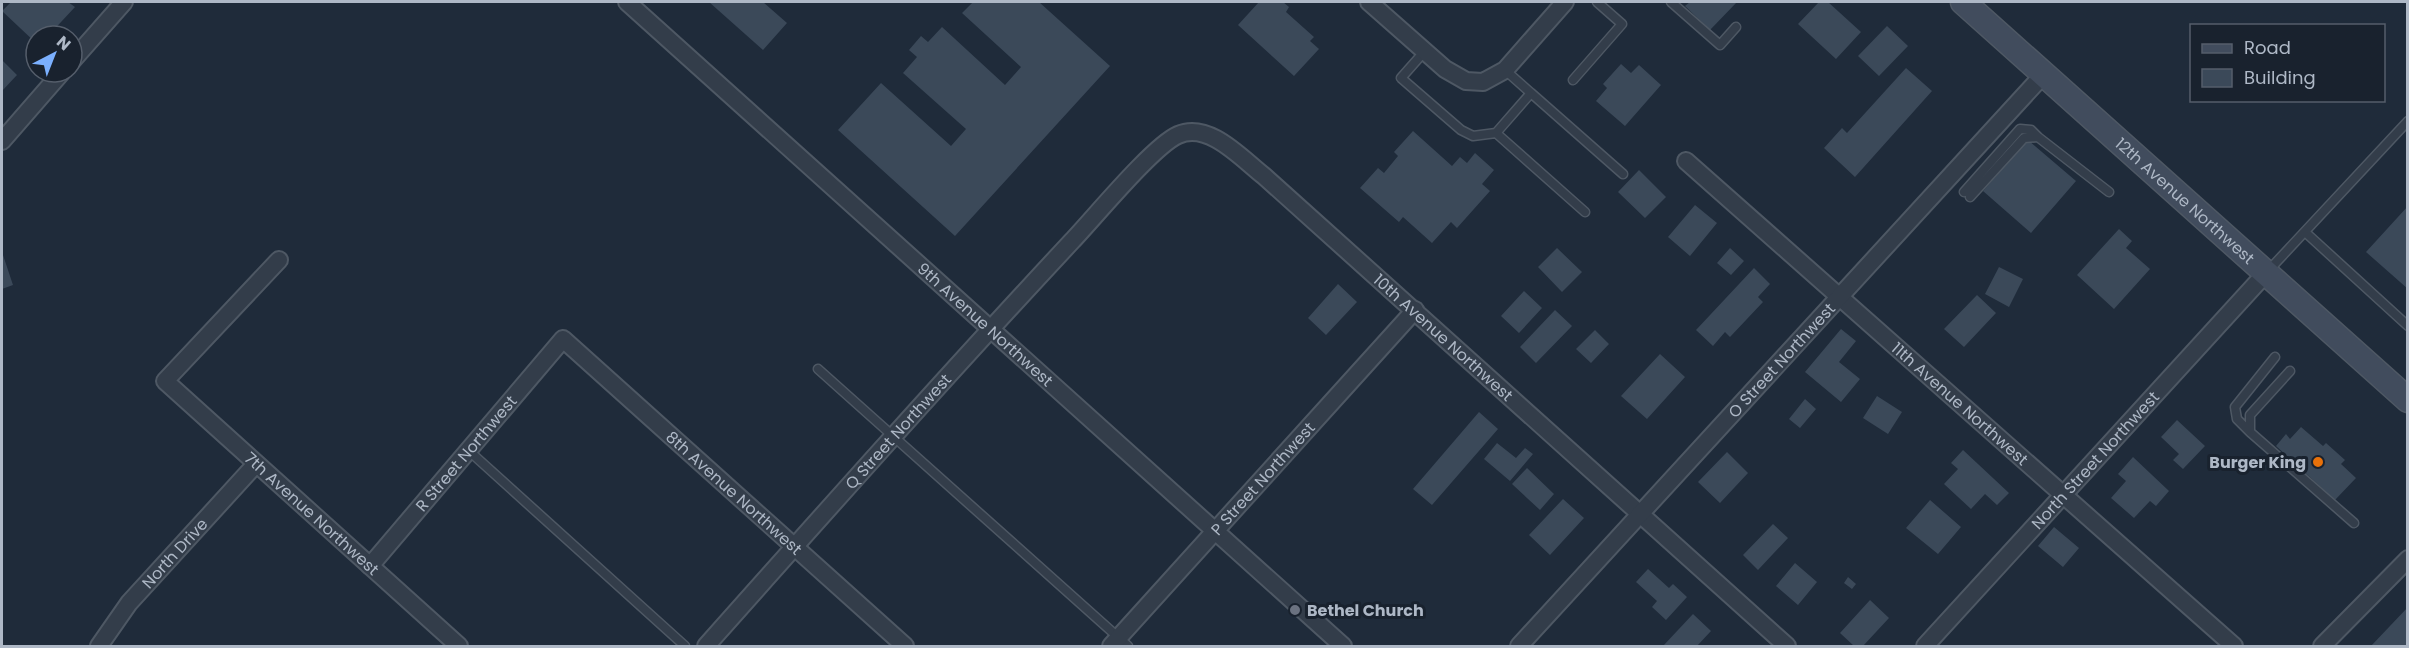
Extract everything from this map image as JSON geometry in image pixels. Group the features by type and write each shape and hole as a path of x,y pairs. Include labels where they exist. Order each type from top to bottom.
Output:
{"main road":[{"name":"12th Avenue Northwest","path":"1963,2 2408,400"}],"street":[{"path":"84,47 124,2"},
{"name":"9th Avenue Northwest","path":"627,2 1343,646"},
{"path":"1368,2 1445,69 1466,81 1483,82 1505,70 1565,2"},
{"name":"O Street Northwest","path":"1519,646 2044,74"},
{"path":"2,141 52,84"},
{"name":"10th Avenue Northwest","path":"1092,220 1164,145 1178,135 1192,132 1206,135 1224,144 1264,176 1415,310 1787,646"},
{"name":"11th Avenue Northwest","path":"1686,161 2234,646"},
{"name":"Q Street Northwest","path":"706,646 991,328 1092,220"},
{"name":"7th Avenue Northwest","path":"279,260 165,381 459,646"},
{"name":"North Street Northwest","path":"1925,646 2064,497 2266,273"},
{"name":"P Street Northwest","path":"1119,644 1215,531 1415,310"},
{"name":"R Street Northwest","path":"370,566 562,339"},
{"name":"8th Avenue Northwest","path":"562,339 905,646"},
{"name":"North Drive","path":"99,646 129,603 256,464"},
{"path":"2322,646 2408,559"}],"lane":[{"path":"1573,80 1622,24 1597,2"},
{"path":"1671,2 1720,45 1736,27"},
{"path":"1424,52 1401,78 1461,130 1473,136 1496,132 1531,93"},
{"path":"1505,70 1623,174"},
{"path":"2266,273 2408,121"},
{"path":"1496,132 1585,212"},
{"path":"1967,195 2024,138 2038,137 2109,192"},
{"path":"2305,232 2408,326"},
{"path":"2275,357 2235,407 2237,419 2354,523"},
{"path":"818,369 1119,644"},
{"path":"2250,432 2250,415 2290,370"},
{"path":"468,450 685,646"}],"building":[{"path":"11,2 68,2 75,7 59,24 24,24 24,32 2,11"},
{"path":"709,2 763,2 787,23 763,50"},
{"path":"973,2 1039,2 1110,66 955,236 838,130 881,83 951,146 966,129 903,73 917,57 909,50 921,36 928,42 942,27 1005,85 1021,67 962,13"},
{"path":"1259,2 1283,2 1289,7 1286,12 1314,37 1310,41 1319,49 1294,76 1238,25"},
{"path":"1690,2 1737,2 1710,30 1685,6"},
{"path":"1819,2 1828,2 1861,32 1836,59 1798,24"},
{"path":"1887,26 1908,46 1879,76 1858,56"},
{"path":"2,60 17,75 2,91"},
{"path":"1621,64 1631,73 1639,65 1661,85 1625,126 1596,101 1607,88 1603,84"},
{"path":"1906,68 1932,91 1855,177 1824,148 1842,128 1847,133"},
{"path":"1413,131 1452,166 1460,157 1467,163 1475,153 1494,170 1482,184 1490,191 1457,228 1451,222 1432,243 1403,217 1399,222 1360,188 1378,168 1384,173 1398,156 1394,152"},
{"path":"2028,140 2076,181 2031,233 1983,191 2004,167 1992,157 2003,144 2015,154"},
{"path":"1639,170 1666,197 1645,218 1618,192"},
{"path":"1695,205 1717,223 1690,256 1668,237"},
{"path":"2408,206 2408,289 2366,252"},
{"path":"2119,229 2132,241 2126,248 2150,269 2114,309 2077,275"},
{"path":"1557,248 1582,272 1562,292 1538,267"},
{"path":"1730,248 1744,261 1731,275 1717,263"},
{"path":"2,252 13,285 2,289"},
{"path":"1999,267 2023,279 2009,307 1985,294"},
{"path":"1754,268 1770,284 1758,297 1763,302 1730,337 1725,332 1713,346 1696,330"},
{"path":"1338,284 1357,302 1326,335 1308,318"},
{"path":"1524,291 1542,308 1519,333 1501,316"},
{"path":"1977,295 1996,313 1964,347 1944,329"},
{"path":"1555,310 1572,326 1536,363 1520,347"},
{"path":"1841,329 1856,341 1839,362 1860,379 1841,402 1805,372"},
{"path":"1595,330 1609,344 1591,363 1576,349"},
{"path":"1660,354 1685,377 1647,419 1621,396"},
{"path":"1877,396 1902,412 1888,434 1863,418"},
{"path":"1805,399 1816,409 1800,428 1789,419"},
{"path":"1479,412 1498,429 1432,505 1413,489"},
{"path":"2177,420 2205,446 2183,469 2173,460 2179,454 2161,437"},
{"name":"Burger King","path":"2301,427 2323,446 2326,443 2345,460 2341,464 2356,478 2335,500 2276,446 2286,434 2290,439"},
{"path":"1497,443 1516,458 1525,448 1533,454 1510,481 1484,459"},
{"path":"1963,450 2009,493 1997,505 1985,494 1971,509 1944,484 1958,469 1951,463"},
{"path":"1727,452 1748,473 1720,503 1698,482"},
{"path":"2133,457 2169,491 2156,506 2150,501 2134,518 2111,498 2126,481 2118,474"},
{"path":"1527,468 1554,494 1540,510 1512,484"},
{"path":"1563,499 1584,518 1550,555 1529,535"},
{"path":"1930,500 1961,527 1938,554 1906,528"},
{"path":"1773,524 1788,538 1758,570 1743,555"},
{"path":"2054,527 2079,548 2063,567 2038,546"},
{"path":"1795,563 1817,582 1798,605 1776,586"},
{"path":"1648,569 1669,588 1673,584 1687,597 1666,620 1652,607 1657,601 1636,582"},
{"path":"1848,577 1856,584 1852,589 1844,583"},
{"path":"1870,600 1889,618 1863,646 1854,646 1840,633"},
{"path":"2408,607 2408,646 2371,646"},
{"path":"1693,614 1711,631 1697,646 1663,646"}],"place":[{"name":"Burger King","path":"2318,462"},
{"name":"Bethel Church","path":"1295,610"}]}
